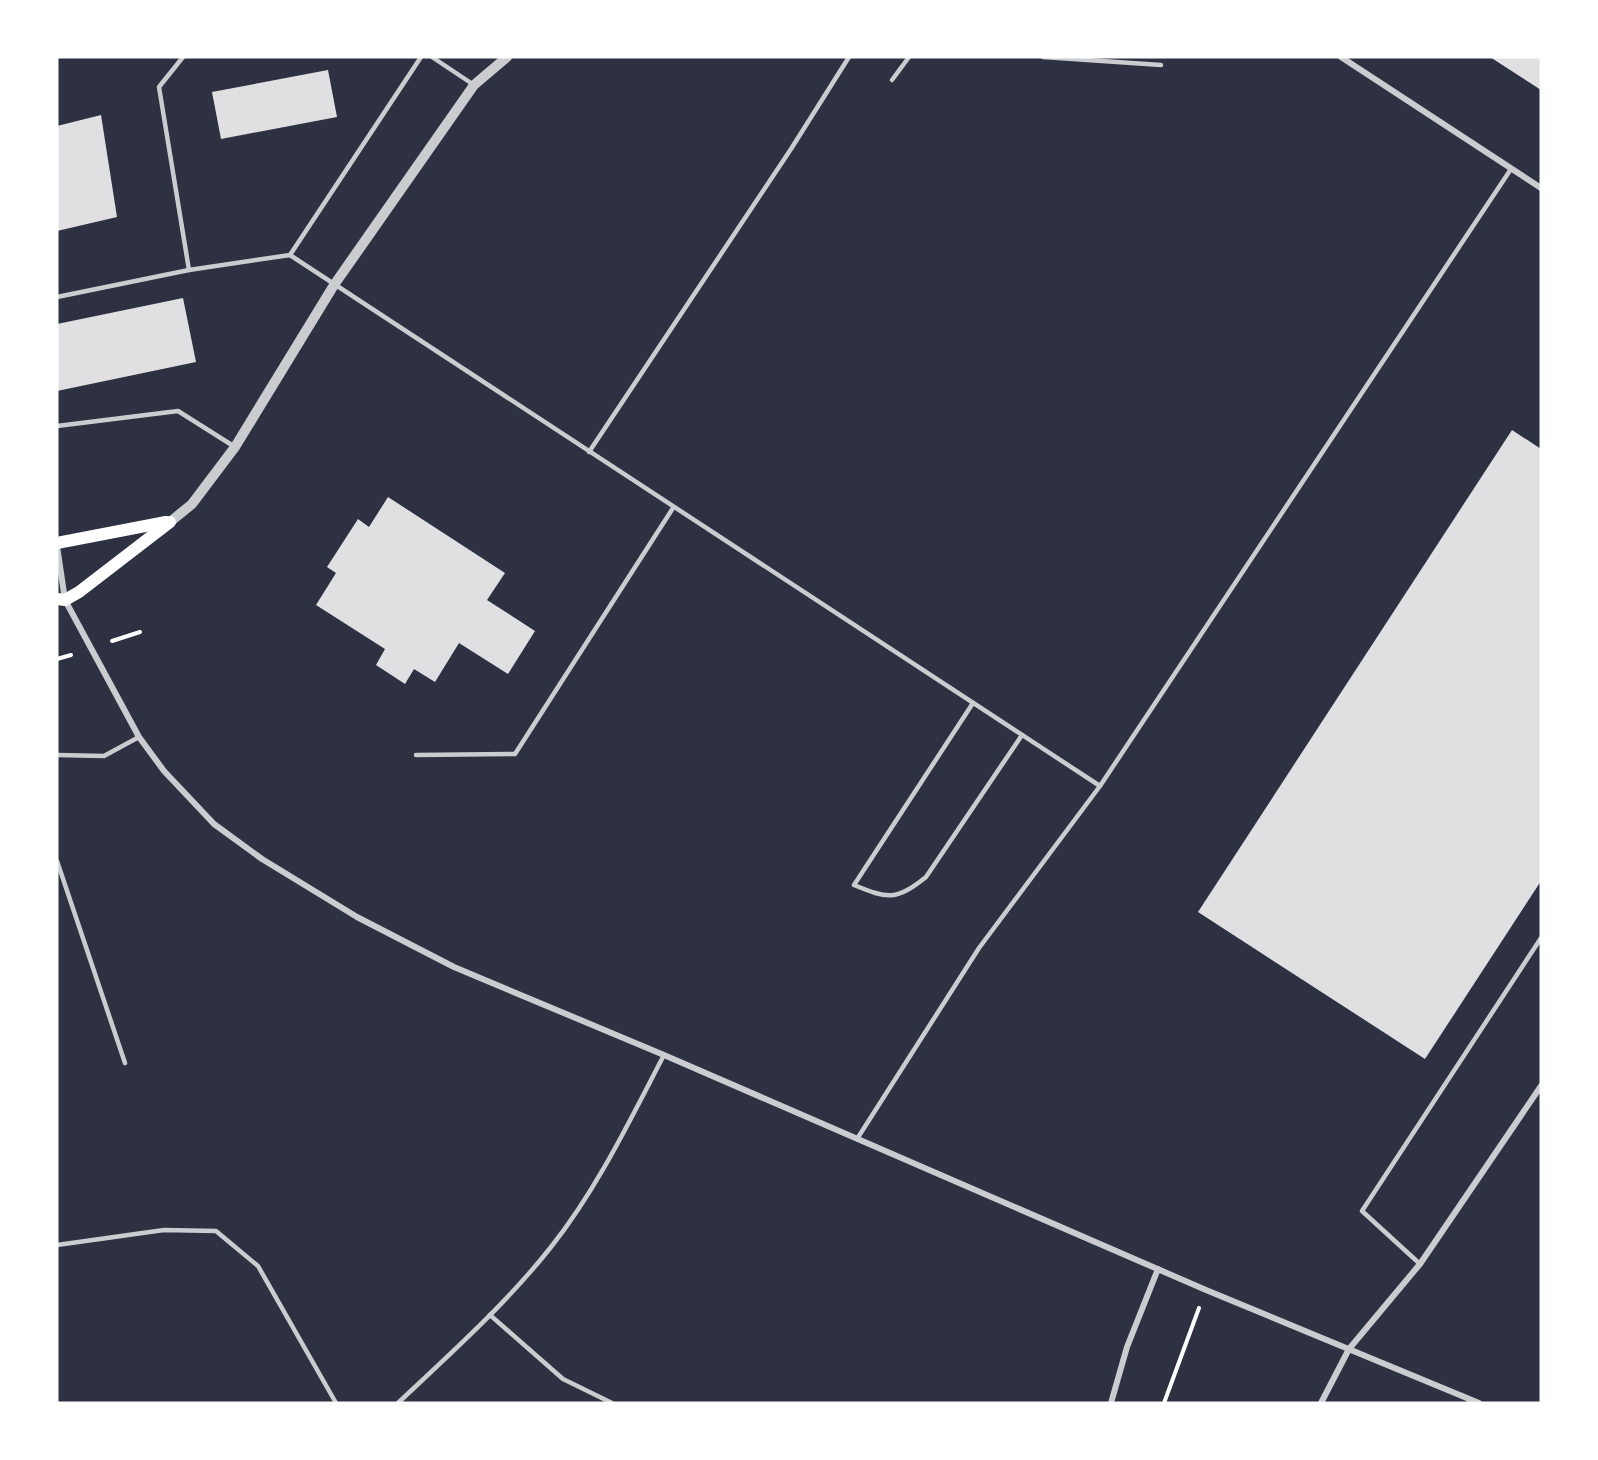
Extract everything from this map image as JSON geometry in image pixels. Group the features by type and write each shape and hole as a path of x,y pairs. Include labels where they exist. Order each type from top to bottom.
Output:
{"main road":[{"path":"57,545 170,522"},
{"path":"61,599 79,592 170,522"}],"street":[{"path":"170,522 192,504 235,447 334,285 474,85 507,57"},
{"path":"1341,57 1541,188"},
{"path":"57,545 61,599 139,737 164,771 214,824 262,859 357,917 454,967 664,1055 1206,1290 1479,1403"},
{"path":"1321,1403 1349,1349 1420,1264 1541,1086"},
{"path":"1111,1403 1127,1347 1158,1269"}],"lane":[{"path":"183,57 159,87 189,270"},
{"path":"290,255 421,57"},
{"path":"432,57 474,85"},
{"path":"589,453 791,149 849,57"},
{"path":"892,80 909,57"},
{"path":"1043,57 1161,65"},
{"path":"857,1139 980,948 1100,786 1511,169"},
{"path":"57,297 189,270 290,255 1100,786"},
{"path":"57,426 178,411 235,447"},
{"path":"416,755 515,754 673,508"},
{"path":"973,703 854,885 885,897 907,893 926,877 1022,735"},
{"path":"57,755 104,756 139,737"},
{"path":"57,861 125,1063"},
{"path":"1420,1264 1362,1211 1541,938"},
{"path":"398,1403 490,1315 552,1246 609,1161 664,1055"},
{"path":"57,1245 164,1230 216,1231 258,1266 336,1403"},
{"path":"490,1315 563,1379 612,1403"}],"path":[{"path":"1164,1403 1206,1290"}],"building":[{"path":"1490,57 1541,57 1541,90"},
{"path":"328,70 337,117 221,139 212,92"},
{"path":"101,115 117,217 57,231 57,126"},
{"path":"183,298 196,362 57,391 57,324"},
{"path":"1512,430 1541,449 1541,881 1425,1059 1198,912"},
{"path":"388,497 505,573 487,600 535,631 508,674 459,643 435,682 414,669 405,684 376,665 385,649 316,605 336,573 327,567 358,519 369,527"}]}
